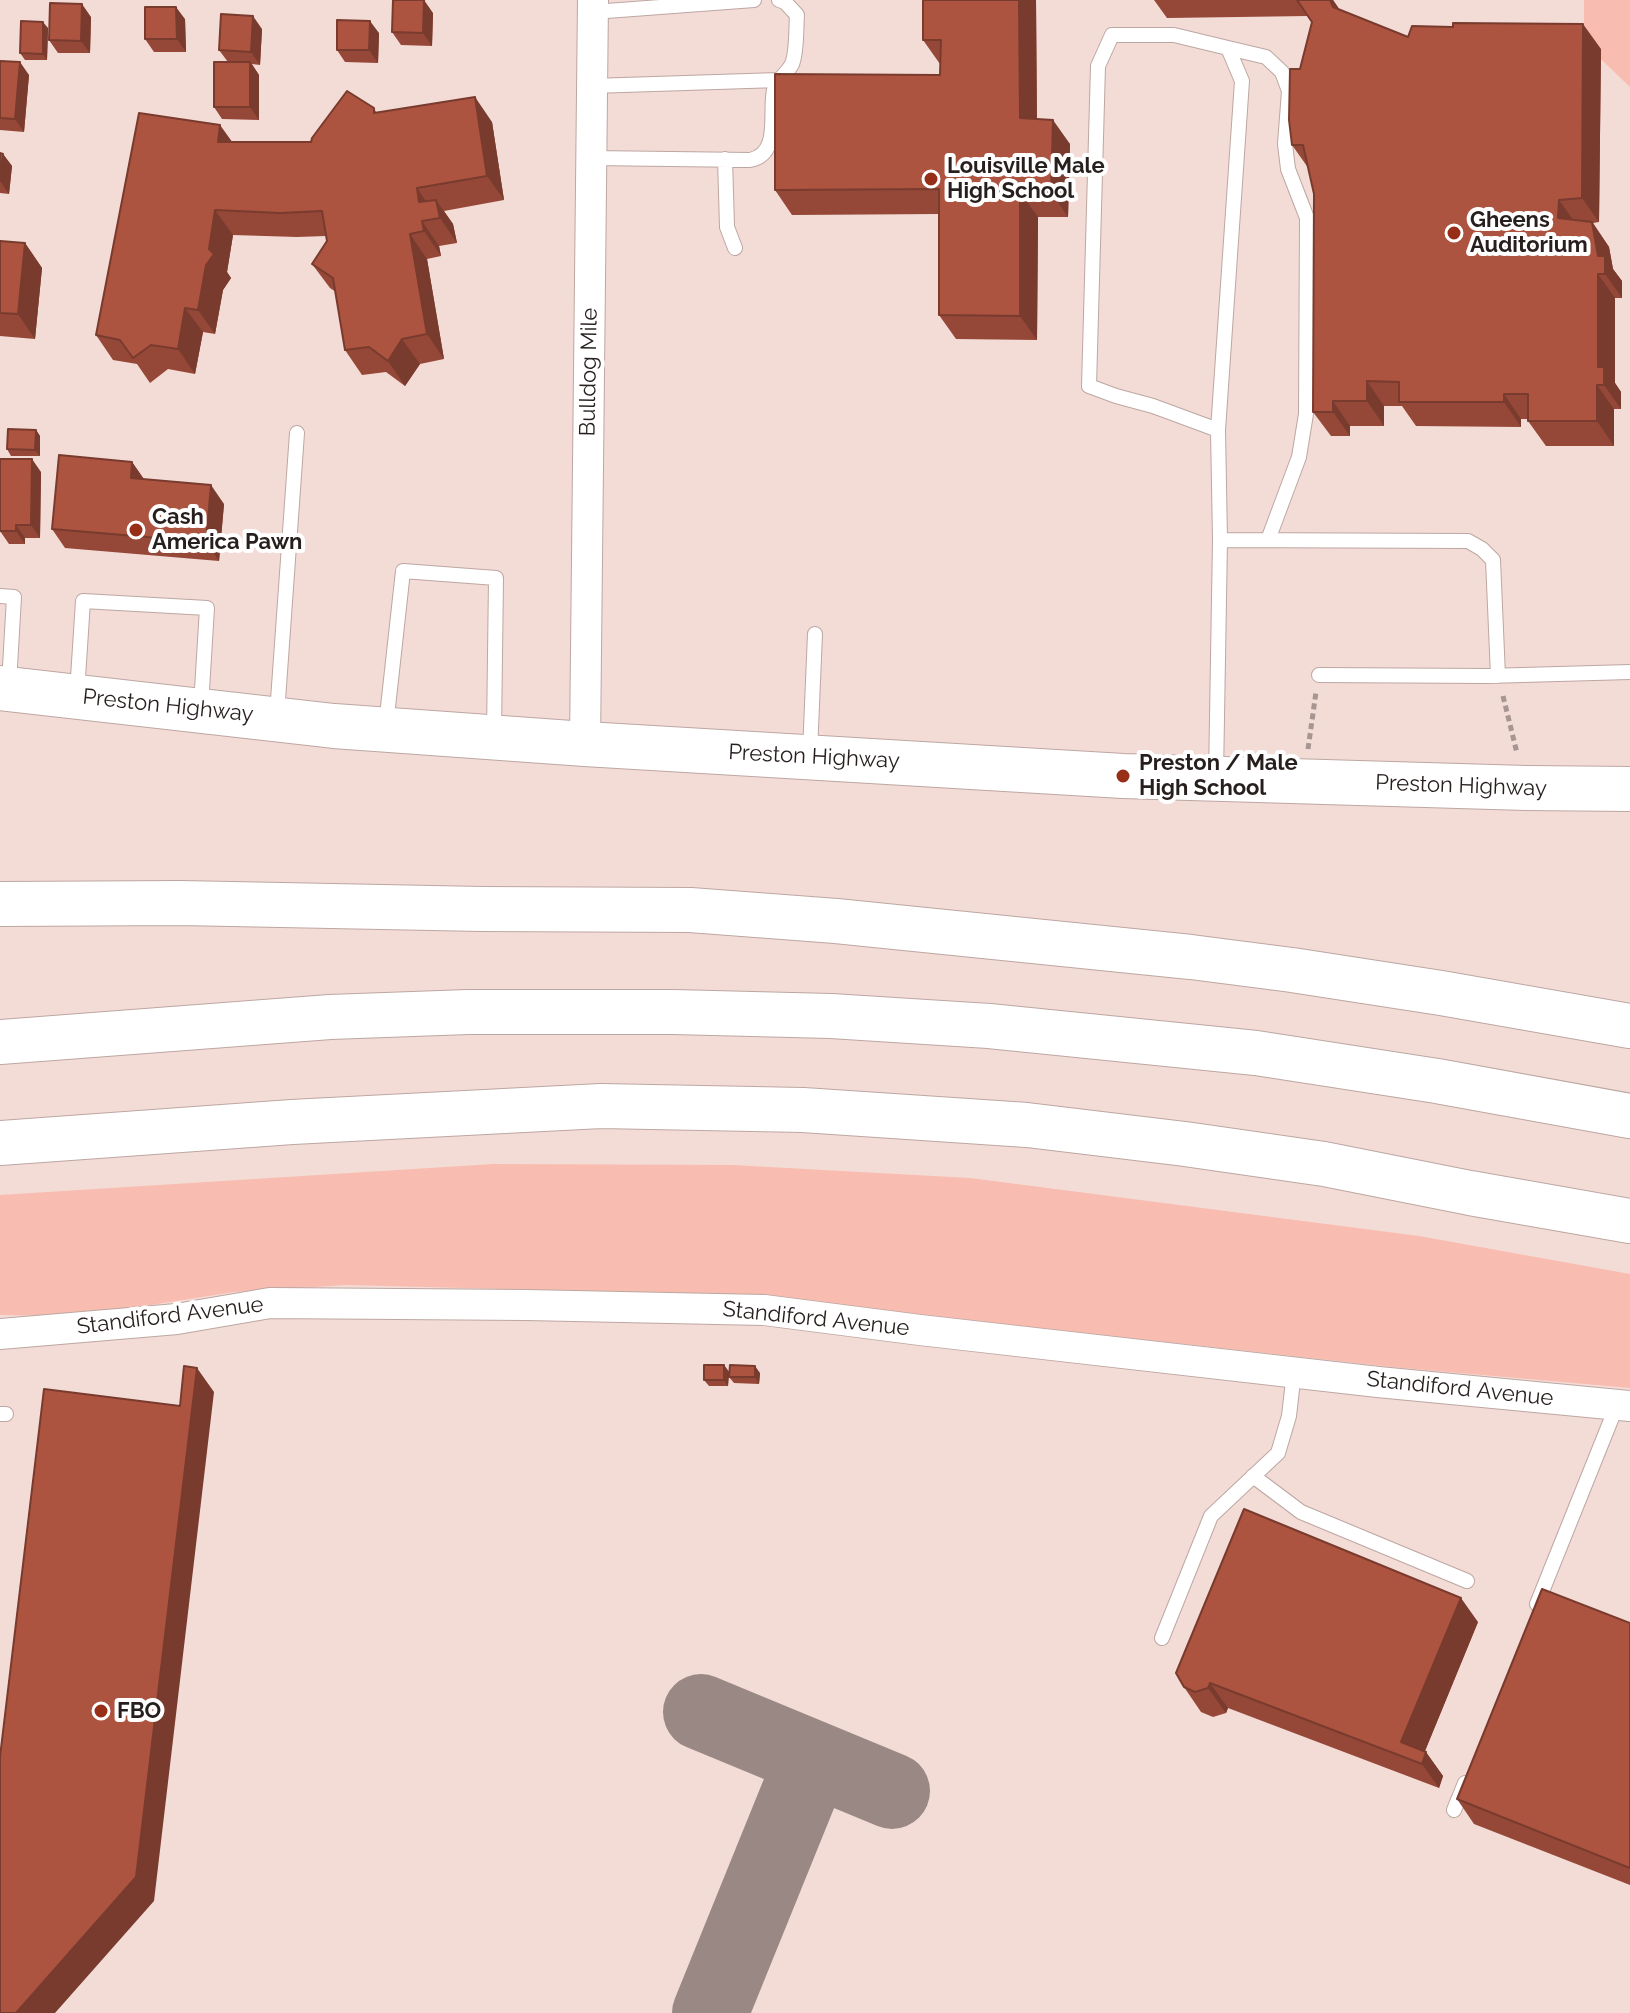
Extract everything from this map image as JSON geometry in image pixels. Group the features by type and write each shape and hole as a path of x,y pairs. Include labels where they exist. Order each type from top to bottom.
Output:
{"main road":[{"name":"Preston Highway","path":"4,688 334,726 585,744 1123,776 1630,789"},
{"path":"0,904 181,903 690,910 1205,958 1411,988 1630,1026"},
{"path":"0,1042 330,1017 468,1012 831,1016 989,1026 1256,1053 1437,1081 1630,1116"},
{"path":"0,1143 292,1122 601,1106 803,1110 1027,1125 1185,1144 1324,1164 1630,1221"}],"street":[{"name":"Bulldog Mile","path":"585,744 593,6"},
{"name":"Standiford Avenue","path":"0,1334 177,1319 270,1303 764,1310 1401,1384 1624,1405"}],"lane":[{"path":"593,6 754,0"},
{"path":"591,158 760,158 771,137 775,87 794,61 797,15 779,0"},
{"path":"1218,430 1089,386 1098,66 1112,35 1174,35 1266,57 1282,72 1289,91 1285,144 1288,169 1307,218 1306,414 1299,457 1268,540"},
{"path":"1216,779 1220,540 1218,430 1242,81 1228,48"},
{"path":"592,86 779,80"},
{"path":"725,159 727,227 735,248"},
{"path":"276,718 297,433"},
{"path":"1220,540 1468,541 1493,560 1498,676"},
{"path":"386,729 403,571 496,578 494,737"},
{"path":"0,596 14,597 4,688"},
{"path":"77,696 83,601 207,608 201,710"},
{"path":"810,757 815,634"},
{"path":"1319,675 1498,676 1630,672"},
{"path":"1162,1638 1211,1516 1278,1453 1289,1416 1294,1372"},
{"path":"1529,1623 1624,1405"},
{"path":"1253,1476 1301,1512 1467,1581"},
{"path":"1454,1810 1471,1767"}],"path":[{"path":"1303,781 1319,675"},
{"path":"1498,676 1526,788"}],"shaded area":[{"path":"1584,0 1630,0 1630,87 1584,43"},
{"path":"493,1164 732,1165 970,1178 1419,1236 1630,1274 1630,1388 1392,1367 760,1297 701,1294 346,1285 234,1292 62,1316 0,1315 0,1195"}],"building":[{"path":"393,0 424,0 423,33 392,32"},
{"name":"Louisville Male High School","path":"923,0 1019,0 1020,118 1053,120 1051,192 1020,192 1020,316 939,315 939,189 775,190 775,74 940,75 941,40 923,40"},
{"name":"Gheens Auditorium","path":"1297,0 1330,0 1333,7 1408,37 1412,26 1453,27 1453,23 1583,24 1582,198 1559,200 1558,218 1592,222 1598,256 1605,256 1605,274 1598,274 1598,367 1604,367 1604,385 1597,385 1597,421 1528,421 1528,394 1504,394 1504,402 1399,402 1399,382 1367,381 1367,401 1333,401 1333,412 1313,412 1314,194 1303,145 1292,145 1289,120 1290,69 1300,69 1312,22"},
{"path":"50,3 82,4 81,41 49,40"},
{"path":"145,7 176,7 177,39 145,39"},
{"path":"221,14 253,16 251,52 219,50"},
{"path":"337,20 370,21 369,50 337,50"},
{"path":"21,21 43,22 43,54 20,53"},
{"path":"0,61 20,62 15,119 0,118"},
{"path":"214,62 250,62 250,107 214,107"},
{"path":"347,91 374,108 374,113 475,97 487,176 417,188 419,202 436,200 440,218 422,221 424,231 410,234 427,334 402,339 388,361 369,347 345,350 333,278 312,264 327,241 322,211 215,210 209,249 214,254 206,265 198,310 185,308 178,349 151,345 133,358 120,340 96,335 139,113 220,125 218,142 311,142"},
{"path":"0,153 3,154 0,181"},
{"path":"0,241 25,243 18,314 0,313"},
{"path":"8,429 36,430 35,450 7,449"},
{"path":"59,455 132,462 131,478 211,485 206,542 52,529"},
{"path":"0,459 32,459 31,525 16,525 16,531 0,531"},
{"path":"704,1365 724,1365 724,1380 704,1380"},
{"path":"730,1365 755,1366 755,1377 729,1377"},
{"name":"FBO","path":"184,1366 197,1368 136,1877 16,2013 0,2013 0,1757 44,1389 180,1406"},
{"path":"1244,1509 1461,1598 1401,1742 1426,1752 1422,1764 1210,1683 1208,1688 1195,1692 1184,1687 1176,1673"},
{"path":"1542,1589 1630,1623 1630,1868 1457,1799"}],"taxiway":[{"path":"701,1712 892,1791"},
{"path":"710,2013 813,1759"}],"place":[{"name":"Louisville Male High School","path":"931,179"},
{"name":"Gheens Auditorium","path":"1454,233"},
{"name":"Cash America Pawn","path":"136,530"},
{"name":"Preston / Male High School","path":"1123,776"},
{"name":"FBO","path":"101,1711"}]}
